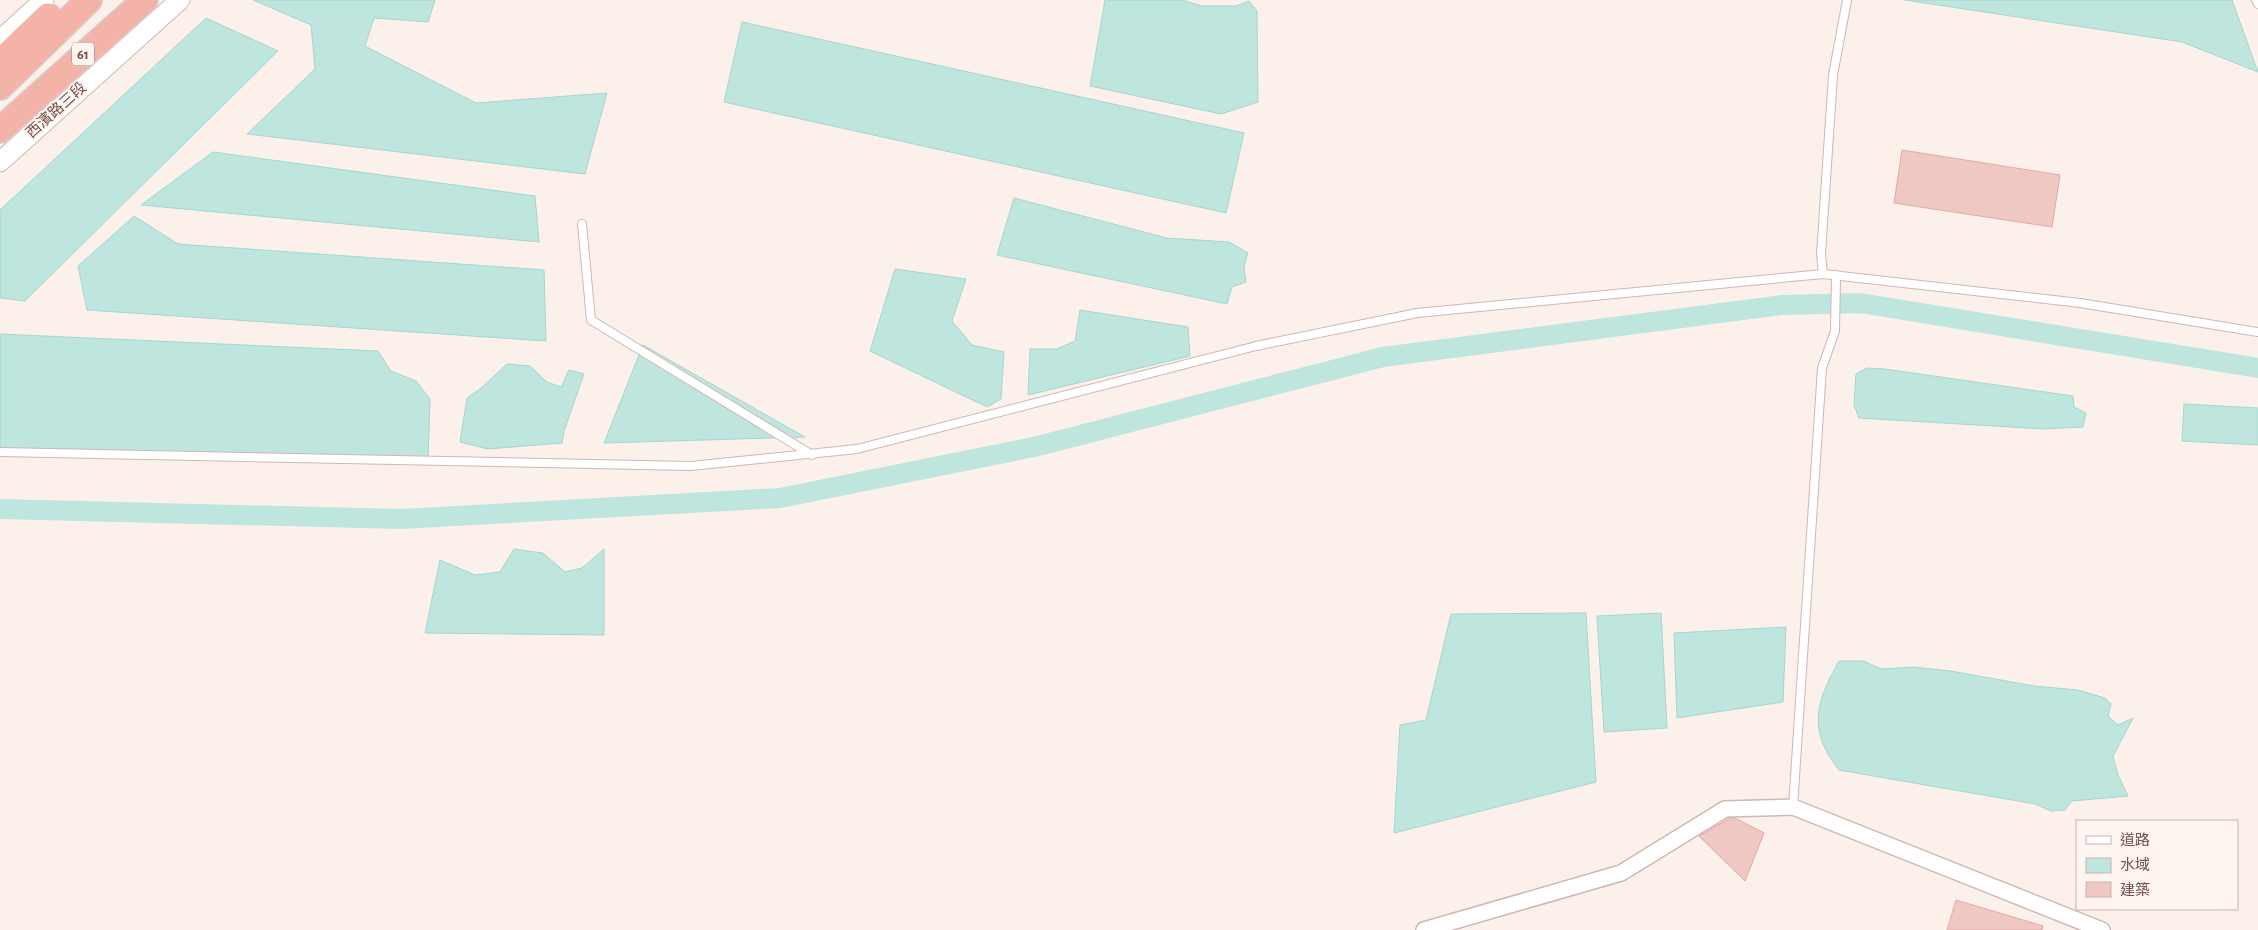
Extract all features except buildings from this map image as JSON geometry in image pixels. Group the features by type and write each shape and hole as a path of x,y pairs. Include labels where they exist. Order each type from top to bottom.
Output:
{"highway":[{"path":"0,62 55,10 73,0"},
{"name":"61","path":"0,87 89,0"},
{"name":"61","path":"0,130 145,0"},
{"path":"0,144 12,132 22,109"}],"street":[{"path":"0,40 44,0"},
{"name":"西濱路三段","path":"0,162 22,139 180,0"},
{"path":"1424,930 1621,873 1725,809 1793,807 2102,930"}],"lane":[{"path":"1823,274 1821,254 1833,75 1847,0"},
{"path":"2256,0 2258,4"},
{"path":"582,224 591,320 812,454"},
{"path":"0,452 691,466 857,449 1256,346 1417,313 1823,274 2080,303 2258,332"},
{"path":"1793,807 1822,368 1835,332 1836,275"}],"water":[{"path":"253,0 435,0 428,22 374,18 365,46 476,103 607,93 585,174 247,134 315,69 311,25"},
{"path":"1105,0 1182,0 1202,6 1236,6 1249,1 1257,11 1258,102 1221,114 1090,86"},
{"path":"1905,0 2232,0 2258,72 2182,42"},
{"path":"206,18 278,51 25,301 0,298 0,210"},
{"path":"742,22 1244,133 1226,213 724,102"},
{"path":"213,152 535,196 539,242 141,205"},
{"path":"1014,198 1167,238 1229,242 1248,253 1244,266 1246,282 1232,287 1227,304 997,255"},
{"path":"134,216 178,244 544,270 546,341 87,310 78,266"},
{"path":"895,269 966,279 952,321 972,345 1004,352 1001,399 987,407 870,351"},
{"path":"1080,310 1188,327 1190,356 1028,395 1030,349 1057,349 1075,341"},
{"path":"0,334 378,351 391,371 416,381 430,399 428,460 0,451"},
{"path":"643,345 805,437 604,443"},
{"path":"507,364 530,366 547,382 561,387 569,370 584,374 564,431 562,443 488,449 460,442 467,398"},
{"path":"1867,368 2073,396 2074,407 2086,413 2083,427 2044,429 1859,418 1854,405 1856,374"},
{"path":"2184,404 2258,408 2258,445 2182,441"},
{"path":"514,549 543,553 565,572 582,568 604,549 604,635 425,633 440,560 475,575 500,572"},
{"path":"1586,613 1596,782 1394,833 1400,725 1426,720 1451,614"},
{"path":"1661,613 1667,728 1604,732 1597,616"},
{"path":"1786,627 1783,702 1677,718 1674,633"},
{"path":"1839,661 1863,661 1881,669 1913,667 1951,671 2034,686 2078,690 2105,698 2111,704 2108,716 2118,725 2133,718 2113,756 2118,775 2128,796 2072,801 2065,810 2051,811 2035,804 1839,770 1822,742 1818,716 1820,703"}],"waterway":[{"path":"0,509 401,519 780,498 1034,447 1383,357 1782,305 1860,303 2258,368"}]}
